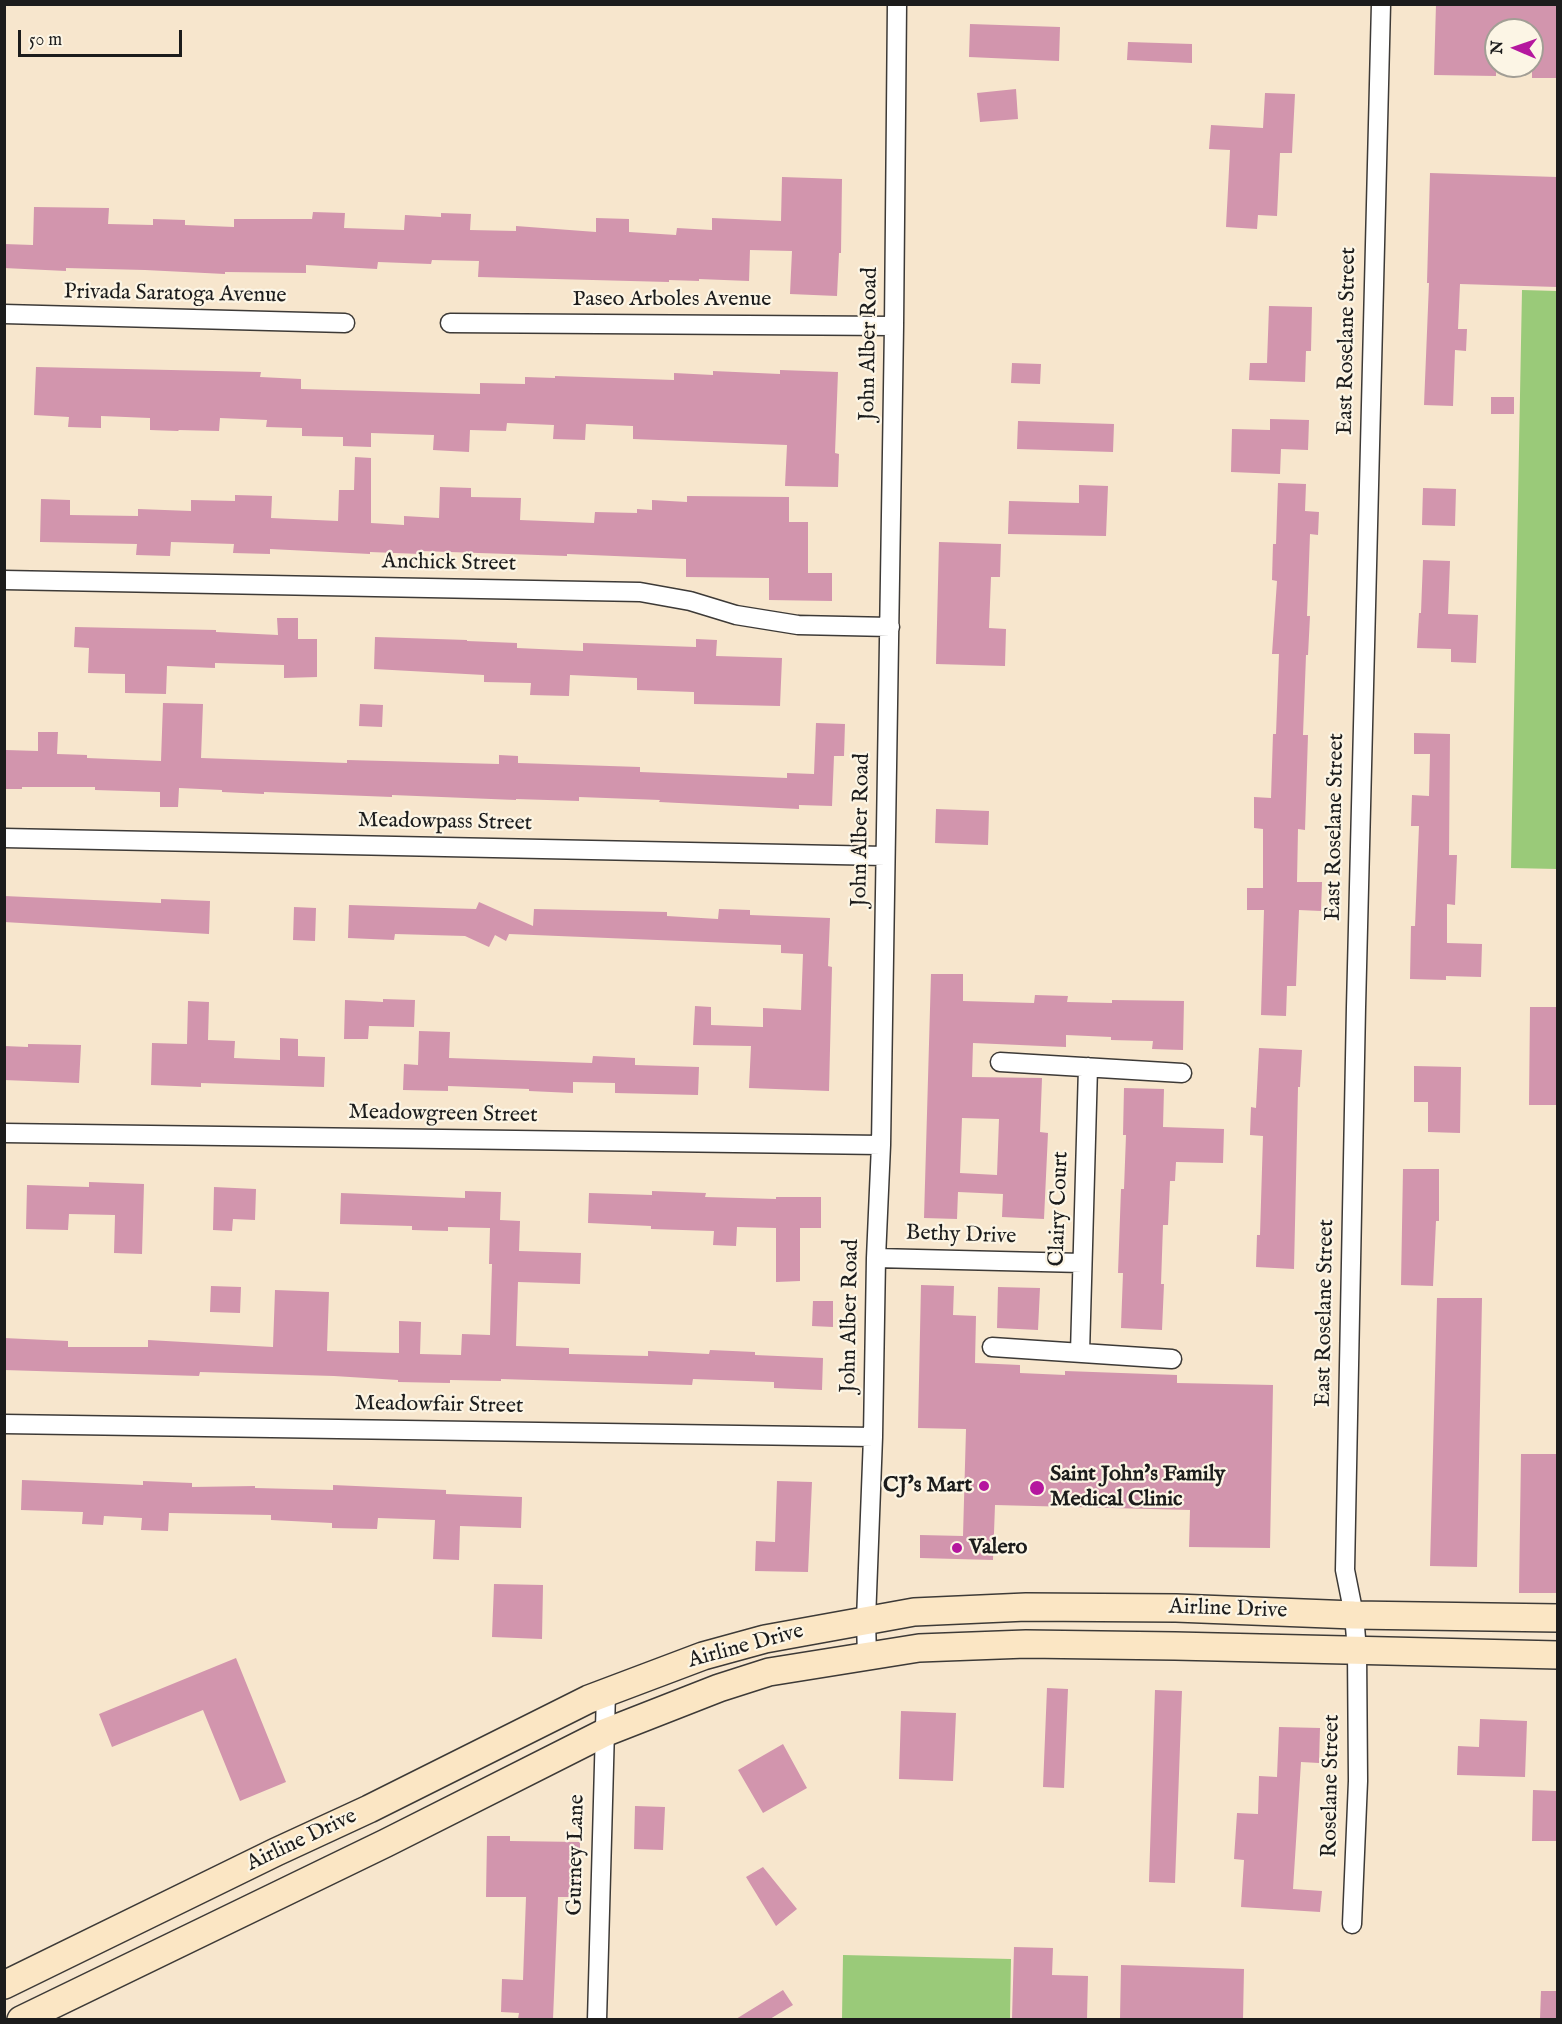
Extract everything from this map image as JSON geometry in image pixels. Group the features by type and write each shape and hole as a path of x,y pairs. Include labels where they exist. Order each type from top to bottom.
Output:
{"main road":[{"name":"Airline Drive","path":"4,1985 606,1692 703,1656 765,1639 914,1612 1026,1606 1557,1618"},
{"name":"Airline Drive","path":"21,2019 604,1733 719,1688 769,1672 919,1648 1026,1644 1557,1655"},
{"path":"276,1852 292,1888"}],"street":[{"name":"John Alber Road","path":"867,1657 866,1620 881,1145 897,4"},
{"name":"East Roselane Street","path":"1357,1650 1354,1615 1345,1570 1357,960 1381,4"},
{"name":"Privada Saratoga Avenue","path":"4,314 345,323"},
{"name":"Paseo Arboles Avenue","path":"450,322 894,326"},
{"name":"Anchick Street","path":"4,580 640,592 690,601 736,615 798,625 890,627"},
{"name":"Meadowpass Street","path":"4,838 885,856"},
{"path":"1000,1062 1182,1073"},
{"name":"Clairy Court","path":"1080,1353 1088,1067"},
{"name":"Meadowgreen Street","path":"4,1133 881,1145"},
{"name":"Bethy Drive","path":"876,1258 1082,1263"},
{"path":"992,1347 1172,1359"},
{"name":"Meadowfair Street","path":"4,1424 873,1437"},
{"name":"Roselane Street","path":"1352,1924 1358,1781 1357,1650"},
{"name":"Gurney Lane","path":"597,2019 606,1692"}],"green space":[{"path":"1522,290 1557,291 1557,869 1511,868"},
{"path":"843,1955 1011,1959 1010,2019 842,2019"}],"building":[{"path":"1436,4 1557,4 1557,78 1544,78 1544,18 1484,18 1484,76 1434,75"},
{"path":"970,24 1060,27 1059,61 969,57"},
{"path":"1128,42 1192,44 1192,63 1127,60"},
{"path":"1016,89 1018,119 980,122 977,93"},
{"path":"1265,93 1295,94 1292,153 1280,153 1277,216 1258,215 1257,229 1226,227 1230,150 1209,149 1211,125 1263,128"},
{"path":"1430,173 1557,177 1557,287 1460,284 1458,329 1467,329 1466,351 1455,350 1453,406 1424,405 1429,283 1427,283"},
{"path":"782,177 842,179 841,253 839,253 837,296 790,294 792,251 750,250 749,281 699,279 699,281 669,280 669,282 478,277 479,261 432,260 431,264 378,262 377,269 306,265 306,273 225,272 225,274 145,270 66,268 66,271 4,268 4,244 33,245 34,207 109,208 108,224 153,225 153,219 185,220 185,225 234,227 234,219 312,219 313,212 345,213 344,228 404,230 405,215 441,217 441,213 471,214 470,230 516,231 516,226 596,232 596,218 629,219 629,232 676,235 677,228 712,230 712,218 781,221"},
{"path":"1269,306 1312,307 1311,351 1306,351 1305,382 1249,380 1250,363 1267,363"},
{"path":"1012,363 1041,364 1040,384 1011,383"},
{"path":"36,367 261,372 260,377 301,379 301,389 480,394 480,383 525,384 525,377 674,380 674,373 713,375 713,371 780,374 780,370 838,372 835,453 839,454 838,487 785,486 787,445 633,439 633,426 586,424 585,440 553,439 554,425 507,423 506,431 470,430 469,452 433,450 434,435 371,433 371,447 343,446 343,437 302,436 302,428 266,427 267,420 220,418 219,431 178,431 150,430 150,418 101,416 101,428 68,427 69,417 34,415"},
{"path":"1491,397 1514,397 1514,414 1491,414"},
{"path":"1270,419 1309,420 1308,450 1281,449 1280,474 1231,472 1232,429 1270,430"},
{"path":"1018,421 1114,424 1113,452 1017,449"},
{"path":"355,457 371,458 371,523 404,525 404,516 439,518 440,487 471,488 471,497 521,498 520,520 594,523 595,512 637,513 637,509 652,510 652,500 687,502 687,496 789,497 789,522 808,522 808,573 832,573 832,601 769,600 769,578 686,577 686,559 420,551 420,554 370,552 370,554 270,549 270,554 233,553 234,544 171,542 170,556 136,555 137,544 40,542 41,499 70,500 70,515 138,516 138,509 191,511 191,500 235,501 235,495 272,496 271,518 338,521 339,490 354,490"},
{"path":"1278,483 1306,484 1305,511 1319,512 1318,535 1310,534 1307,616 1310,616 1303,735 1308,735 1305,830 1298,829 1297,882 1322,882 1321,911 1299,910 1296,986 1287,986 1286,1016 1261,1015 1264,910 1247,910 1247,888 1263,888 1263,829 1254,828 1254,797 1271,798 1273,734 1276,734 1279,654 1272,654 1277,581 1272,580"},
{"path":"1079,485 1108,486 1106,536 1008,534 1009,501 1079,503"},
{"path":"1423,488 1456,489 1455,526 1422,525"},
{"path":"939,542 1001,544 1000,577 991,577 989,628 1006,629 1005,666 936,664"},
{"path":"1423,560 1450,561 1448,614 1478,615 1476,663 1451,662 1451,649 1417,648"},
{"path":"277,618 298,618 298,639 317,639 317,677 284,678 284,665 215,663 215,668 167,666 166,694 125,693 125,674 88,673 89,648 74,647 75,627 216,630 216,632 278,635"},
{"path":"375,637 517,643 517,648 583,651 583,643 696,647 696,639 717,640 716,656 782,658 780,706 694,704 694,692 637,690 637,678 570,675 569,696 530,695 531,683 484,682 484,675 374,669"},
{"path":"163,703 203,704 201,758 347,763 347,760 499,764 499,755 518,756 518,763 640,767 640,772 787,778 787,773 814,774 816,723 845,724 844,756 834,756 832,806 799,805 799,809 579,797 579,801 516,800 392,795 392,797 264,792 264,794 179,788 178,807 160,807 160,792 95,790 95,787 4,789 6,750 38,751 38,732 58,732 57,754 87,755 87,758 161,761"},
{"path":"360,704 383,705 382,727 359,726"},
{"path":"1414,733 1450,734 1449,855 1457,855 1455,905 1447,904 1447,943 1482,944 1481,977 1446,976 1446,980 1410,979 1411,926 1415,926 1419,826 1411,826 1412,795 1429,796 1430,754 1414,754"},
{"path":"936,809 989,811 988,845 935,843"},
{"path":"4,896 161,903 161,899 210,901 209,934 4,922"},
{"path":"479,902 533,926 534,909 667,912 667,916 718,919 719,909 750,910 750,915 830,918 828,966 832,967 829,1091 749,1088 751,1046 693,1045 695,1006 711,1007 711,1025 763,1027 763,1008 801,1010 803,954 781,953 781,945 509,934 506,941 495,935 489,947 465,936 395,934 394,940 348,938 349,905 476,909"},
{"path":"294,907 316,908 315,941 293,940"},
{"path":"931,974 963,974 963,1001 1034,1003 1035,995 1068,996 1067,1002 1184,1001 1183,1050 1152,1049 1153,1041 1111,1040 1111,1037 1066,1035 1066,1047 973,1043 972,1077 1042,1078 1040,1132 1048,1133 1044,1219 1002,1217 1003,1194 958,1192 957,1219 924,1218","holes":["962,1118 999,1119 997,1175 960,1173"]},
{"path":"383,999 415,1000 414,1027 369,1026 368,1039 344,1039 345,1000 383,1002"},
{"path":"188,1001 209,1002 208,1040 235,1041 234,1058 280,1060 280,1038 298,1039 298,1056 325,1057 324,1087 201,1083 201,1087 151,1085 152,1043 187,1044"},
{"path":"1530,1007 1557,1007 1557,1105 1529,1105"},
{"path":"419,1031 450,1032 449,1058 592,1063 593,1056 635,1058 635,1065 699,1067 698,1095 615,1093 615,1083 573,1082 573,1093 448,1086 448,1091 403,1090 404,1064 418,1065"},
{"path":"28,1044 81,1045 79,1083 4,1080 4,1046 28,1047"},
{"path":"1259,1048 1302,1050 1300,1087 1298,1087 1294,1269 1256,1267 1257,1235 1260,1235 1263,1136 1250,1135 1251,1107 1256,1108"},
{"path":"1414,1066 1461,1067 1460,1133 1428,1132 1428,1102 1414,1102"},
{"path":"1124,1088 1164,1089 1163,1127 1224,1129 1223,1163 1176,1162 1175,1181 1170,1181 1168,1225 1163,1225 1162,1330 1121,1328 1123,1273 1118,1273 1121,1189 1124,1189 1126,1135 1123,1135"},
{"path":"1403,1169 1439,1169 1439,1221 1436,1221 1433,1286 1401,1285"},
{"path":"89,1182 144,1184 142,1254 114,1253 115,1215 69,1214 68,1230 26,1229 27,1185 89,1187"},
{"path":"214,1187 256,1189 255,1220 233,1219 232,1231 213,1230"},
{"path":"465,1191 501,1192 500,1220 520,1221 519,1251 581,1253 580,1284 518,1282 516,1346 569,1348 569,1354 648,1356 648,1351 709,1354 710,1350 755,1352 755,1355 823,1358 822,1390 774,1388 774,1382 693,1379 692,1385 501,1379 501,1381 450,1380 450,1383 398,1382 398,1380 334,1376 200,1372 199,1376 4,1370 4,1338 68,1341 68,1347 148,1347 148,1340 273,1347 275,1290 329,1292 327,1351 399,1353 399,1321 421,1322 420,1354 461,1355 462,1334 490,1335 492,1264 489,1264 490,1228 448,1227 448,1231 412,1230 412,1226 340,1224 341,1193 465,1198"},
{"path":"652,1191 706,1193 705,1197 776,1199 776,1197 821,1197 821,1228 800,1228 800,1281 776,1282 776,1228 737,1227 736,1246 713,1245 714,1231 651,1229 651,1226 588,1223 589,1193 652,1195"},
{"path":"921,1285 954,1286 953,1315 976,1316 975,1363 1020,1365 1020,1373 1065,1375 1065,1371 1177,1375 1177,1383 1273,1385 1270,1548 1189,1547 1190,1510 995,1505 993,1560 920,1558 920,1535 963,1536 966,1429 918,1428"},
{"path":"211,1286 241,1287 240,1313 210,1312"},
{"path":"998,1287 1040,1288 1038,1330 997,1328"},
{"path":"1437,1298 1482,1298 1477,1567 1430,1566"},
{"path":"813,1301 833,1301 833,1327 812,1326"},
{"path":"1521,1454 1557,1454 1557,1593 1519,1593"},
{"path":"22,1480 143,1485 143,1481 192,1483 192,1487 255,1486 255,1488 333,1490 333,1485 446,1490 446,1494 522,1497 521,1528 460,1526 459,1560 433,1559 435,1520 378,1518 377,1529 332,1528 332,1523 271,1520 271,1515 169,1513 168,1531 141,1530 142,1518 104,1516 103,1525 82,1524 83,1512 21,1510"},
{"path":"777,1481 812,1482 808,1572 755,1571 756,1541 775,1542"},
{"path":"494,1584 543,1585 542,1639 492,1637"},
{"path":"236,1658 286,1782 240,1801 203,1710 112,1747 99,1714"},
{"path":"1047,1688 1068,1689 1064,1788 1043,1787"},
{"path":"1155,1690 1182,1691 1175,1883 1149,1882"},
{"path":"901,1711 956,1713 953,1781 899,1779"},
{"path":"1480,1719 1527,1721 1525,1777 1457,1775 1458,1746 1479,1747"},
{"path":"1279,1727 1320,1728 1319,1763 1301,1762 1293,1889 1322,1891 1320,1912 1241,1907 1244,1860 1234,1859 1237,1813 1258,1814 1259,1776 1277,1777"},
{"path":"783,1744 807,1788 763,1813 738,1770"},
{"path":"1533,1790 1557,1791 1557,1841 1532,1841"},
{"path":"635,1806 665,1807 663,1850 634,1849"},
{"path":"487,1836 510,1836 510,1841 580,1842 580,1897 558,1897 553,2019 518,2019 519,2013 501,2012 502,1979 523,1980 526,1897 486,1897"},
{"path":"763,1867 797,1909 776,1926 746,1877"},
{"path":"1014,1947 1053,1948 1052,1975 1088,1976 1087,2019 1012,2019"},
{"path":"1121,1965 1244,1969 1243,2019 1120,2019"},
{"path":"783,1990 793,2005 770,2019 736,2019"},
{"path":"1541,1991 1557,1991 1557,2019 1540,2019"}],"place":[{"name":"CJ's Mart","path":"984,1486"},
{"name":"Saint John's Family Medical Clinic","path":"1037,1488"},
{"name":"Valero","path":"957,1548"}]}
